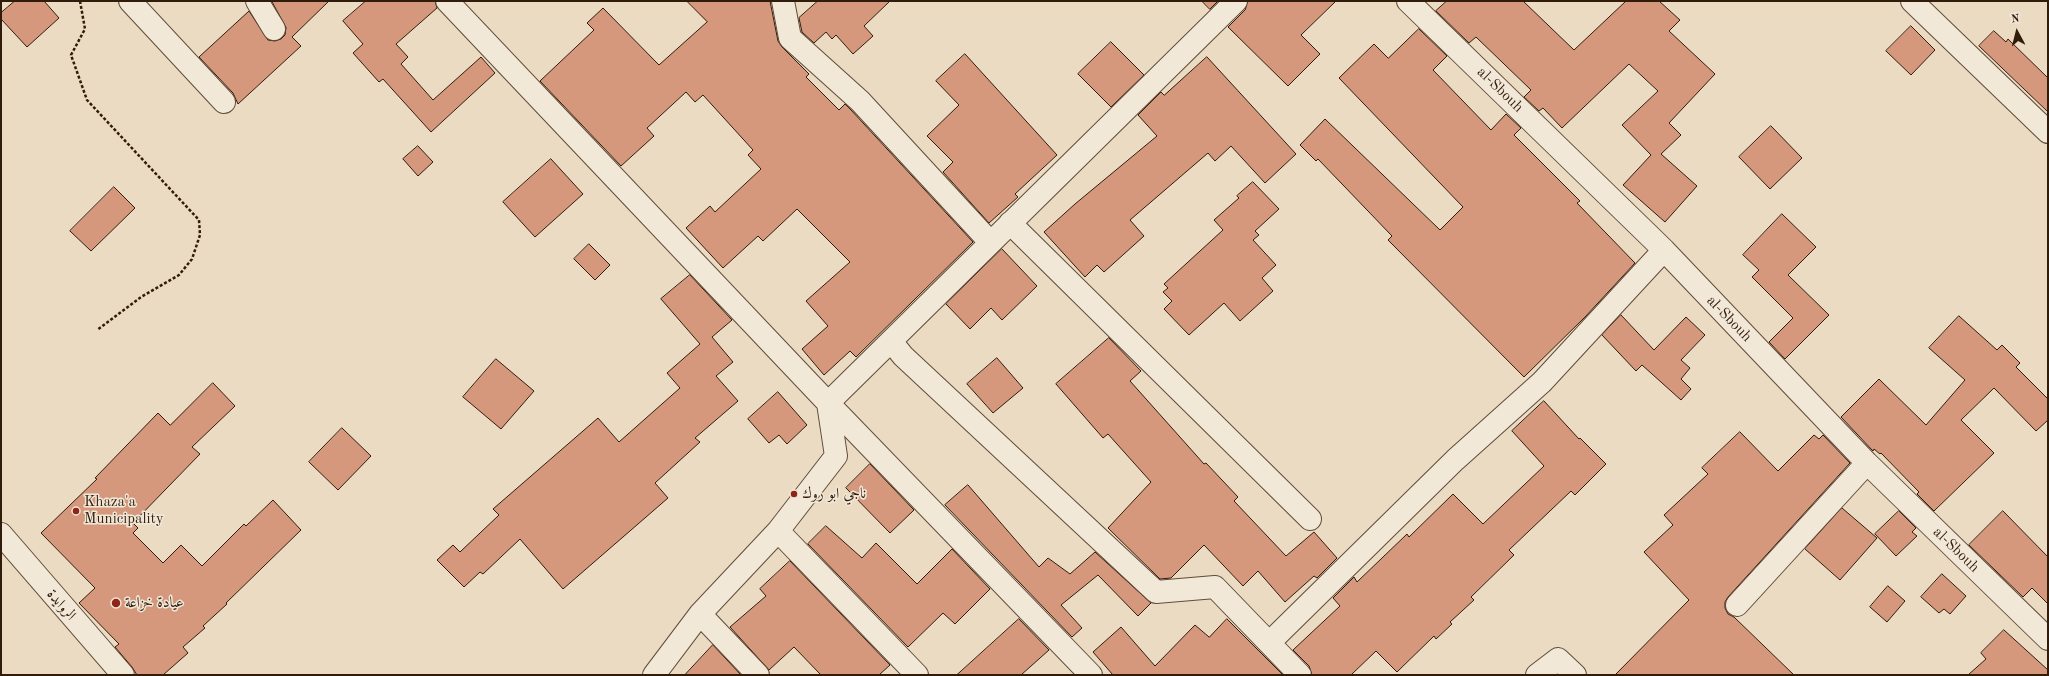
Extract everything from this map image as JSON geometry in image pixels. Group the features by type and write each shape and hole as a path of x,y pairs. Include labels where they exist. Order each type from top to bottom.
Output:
{"street":[{"path":"130,1 224,102"},
{"path":"257,1 274,29"},
{"path":"447,1 828,402 1091,675"},
{"path":"783,1 790,38 860,101 990,242"},
{"path":"828,402 1236,1"},
{"name":"al-Sbouh","path":"1408,1 1664,250 1867,463 2048,639"},
{"path":"1912,1 2048,132"},
{"path":"1010,223 1310,519"},
{"path":"1269,643 1455,460 1542,382 1664,250"},
{"path":"891,341 903,356 1156,592 1215,587 1300,675"},
{"path":"654,675 700,614 778,531 836,456 828,402"},
{"path":"1737,605 1867,463"},
{"path":"778,531 917,675"},
{"name":"الروايدة","path":"1,534 123,675"},
{"path":"700,614 758,675"},
{"path":"1537,675 1558,658 1575,675"}],"path":[{"path":"80,1 85,29 71,55 87,100 199,220 200,235 192,259 179,275 141,297 97,330"}],"building":[{"path":"15,1 44,1 59,18 27,47 1,19 1,13"},
{"path":"272,1 329,1 292,37 301,46 238,104 233,93 199,57 249,11 268,40 275,41 281,39 285,35 286,28"},
{"path":"366,1 435,1 437,8 396,44 408,57 401,64 433,100 481,57 495,73 431,132 383,79 379,82 353,53 363,44 343,21"},
{"path":"687,1 770,1 778,41 809,74 806,77 839,110 845,104 973,242 856,357 850,351 824,375 802,349 828,326 806,301 850,262 797,209 763,241 758,236 723,268 686,228 710,206 715,212 761,169 748,155 753,150 703,95 695,102 686,92 647,128 654,136 621,166 540,81 594,30 587,23 603,8 659,65 707,22"},
{"path":"818,1 890,1 864,26 873,36 853,54 836,35 832,39 826,32 814,43 802,32 799,18"},
{"path":"1202,1 1218,1 1210,9"},
{"path":"1248,1 1336,1 1301,35 1320,54 1288,86 1228,27 1245,10"},
{"path":"1447,1 1523,1 1574,50 1626,1 1659,1 1680,20 1669,31 1715,74 1669,123 1681,135 1661,154 1697,186 1665,222 1623,185 1651,155 1622,125 1658,91 1629,64 1562,128 1543,108 1539,111 1524,97 1531,90 1476,37 1469,43 1436,11"},
{"path":"1911,26 1935,50 1911,75 1886,51"},
{"path":"1419,29 1447,56 1433,70 1491,130 1506,114 1521,128 1514,135 1580,201 1577,203 1635,263 1585,317 1524,377 1388,240 1392,236 1318,159 1316,161 1300,145 1325,119 1440,230 1463,207 1339,78 1374,44 1388,58"},
{"path":"1994,31 2006,42 2008,39 2048,78 2048,112 1979,46"},
{"path":"1111,42 1144,75 1111,107 1078,74"},
{"path":"965,54 1057,155 1015,194 1018,197 989,223 943,172 953,162 927,136 959,105 936,81"},
{"path":"1207,57 1296,154 1265,183 1231,146 1215,161 1208,153 1130,220 1144,236 1104,272 1097,265 1085,277 1044,232 1075,204 1157,136 1138,115 1161,92 1164,95"},
{"path":"1771,126 1802,158 1770,189 1739,157"},
{"path":"418,146 433,162 418,176 403,159"},
{"path":"551,159 583,194 535,237 503,202"},
{"path":"1253,182 1279,209 1255,231 1259,235 1253,240 1276,265 1262,278 1273,291 1240,321 1224,303 1189,335 1164,309 1172,301 1163,292 1168,288 1164,284 1223,230 1214,220 1239,198 1237,196"},
{"path":"114,187 135,208 91,251 70,231"},
{"path":"1782,214 1816,247 1788,275 1829,315 1785,359 1769,342 1793,318 1752,277 1759,270 1743,255"},
{"path":"589,244 610,265 595,280 574,259"},
{"path":"1002,249 1037,286 1002,320 991,308 970,329 946,304"},
{"path":"690,275 732,320 712,337 733,362 716,376 738,401 695,438 700,442 655,483 668,498 563,589 520,539 483,574 480,572 464,587 437,560 453,545 460,552 499,515 493,509 598,418 619,442 680,388 667,373 700,344 661,299"},
{"path":"1621,315 1654,350 1686,317 1705,335 1681,360 1690,368 1681,379 1691,389 1681,400 1642,365 1636,371 1602,335"},
{"path":"1959,316 1997,350 2002,345 2020,363 2016,367 2048,399 2048,420 2036,431 1994,388 1961,420 1994,453 1934,511 1917,494 1919,492 1881,453 1880,454 1874,449 1873,451 1841,417 1879,379 1926,425 1965,380 1929,348"},
{"path":"1109,338 1141,371 1130,381 1204,464 1206,463 1238,497 1234,501 1286,556 1314,532 1337,558 1317,578 1314,576 1285,602 1258,571 1243,586 1204,545 1171,578 1160,579 1108,528 1151,482 1108,434 1103,438 1056,384"},
{"path":"997,358 1023,388 993,413 967,384"},
{"path":"496,359 534,391 501,429 463,397"},
{"path":"213,383 235,406 192,447 200,454 133,523 138,528 133,533 163,563 181,545 202,566 244,524 246,526 273,500 301,530 203,626 205,628 183,647 188,653 163,675 137,675 115,647 119,644 79,603 95,588 41,533 97,479 95,478 158,413 170,425"},
{"path":"778,392 807,425 787,444 779,435 769,443 748,419"},
{"path":"1544,401 1579,439 1580,438 1606,464 1575,495 1571,491 1509,550 1514,555 1471,597 1474,600 1450,622 1452,624 1436,639 1434,636 1397,672 1376,651 1351,675 1312,675 1309,666 1293,650 1340,606 1333,598 1354,577 1357,582 1407,534 1409,537 1453,494 1483,524 1544,466 1512,431"},
{"path":"342,428 371,456 338,490 309,462"},
{"path":"1740,432 1778,471 1814,435 1819,439 1823,435 1850,463 1725,602 1725,608 1728,614 1734,617 1794,675 1615,675 1689,600 1644,552 1673,525 1664,515 1708,474 1702,468"},
{"path":"870,464 914,510 890,533 846,488"},
{"path":"968,485 1039,567 1048,558 1070,574 1095,552 1151,603 1138,616 1098,575 1061,605 1082,628 1072,637 945,505"},
{"path":"1842,508 1877,538 1840,580 1805,549"},
{"path":"1899,511 1916,528 1912,532 1917,536 1896,556 1875,534"},
{"path":"2003,511 2048,557 2048,604 2032,588 2023,597 1969,545"},
{"path":"826,526 862,558 876,543 917,584 952,549 990,589 955,624 943,613 908,647 808,544"},
{"path":"790,561 890,665 879,675 821,675 794,647 769,670 730,627 766,596 760,589"},
{"path":"1942,574 1966,596 1950,614 1944,609 1939,613 1921,597"},
{"path":"1888,586 1905,601 1887,622 1870,607"},
{"path":"1019,619 1049,650 1021,675 957,675"},
{"path":"1227,619 1283,675 1113,675 1093,652 1121,627 1155,666 1195,625 1209,637"},
{"path":"2004,630 2048,670 2048,675 1968,675 1986,659 1981,653"},
{"path":"713,645 741,675 685,675"}],"place":[{"name":"ناجي ابو روك","path":"794,494"},
{"name":"Khaza'a Municipality","path":"76,511"},
{"name":"عيادة خزاعة","path":"116,603"}]}
